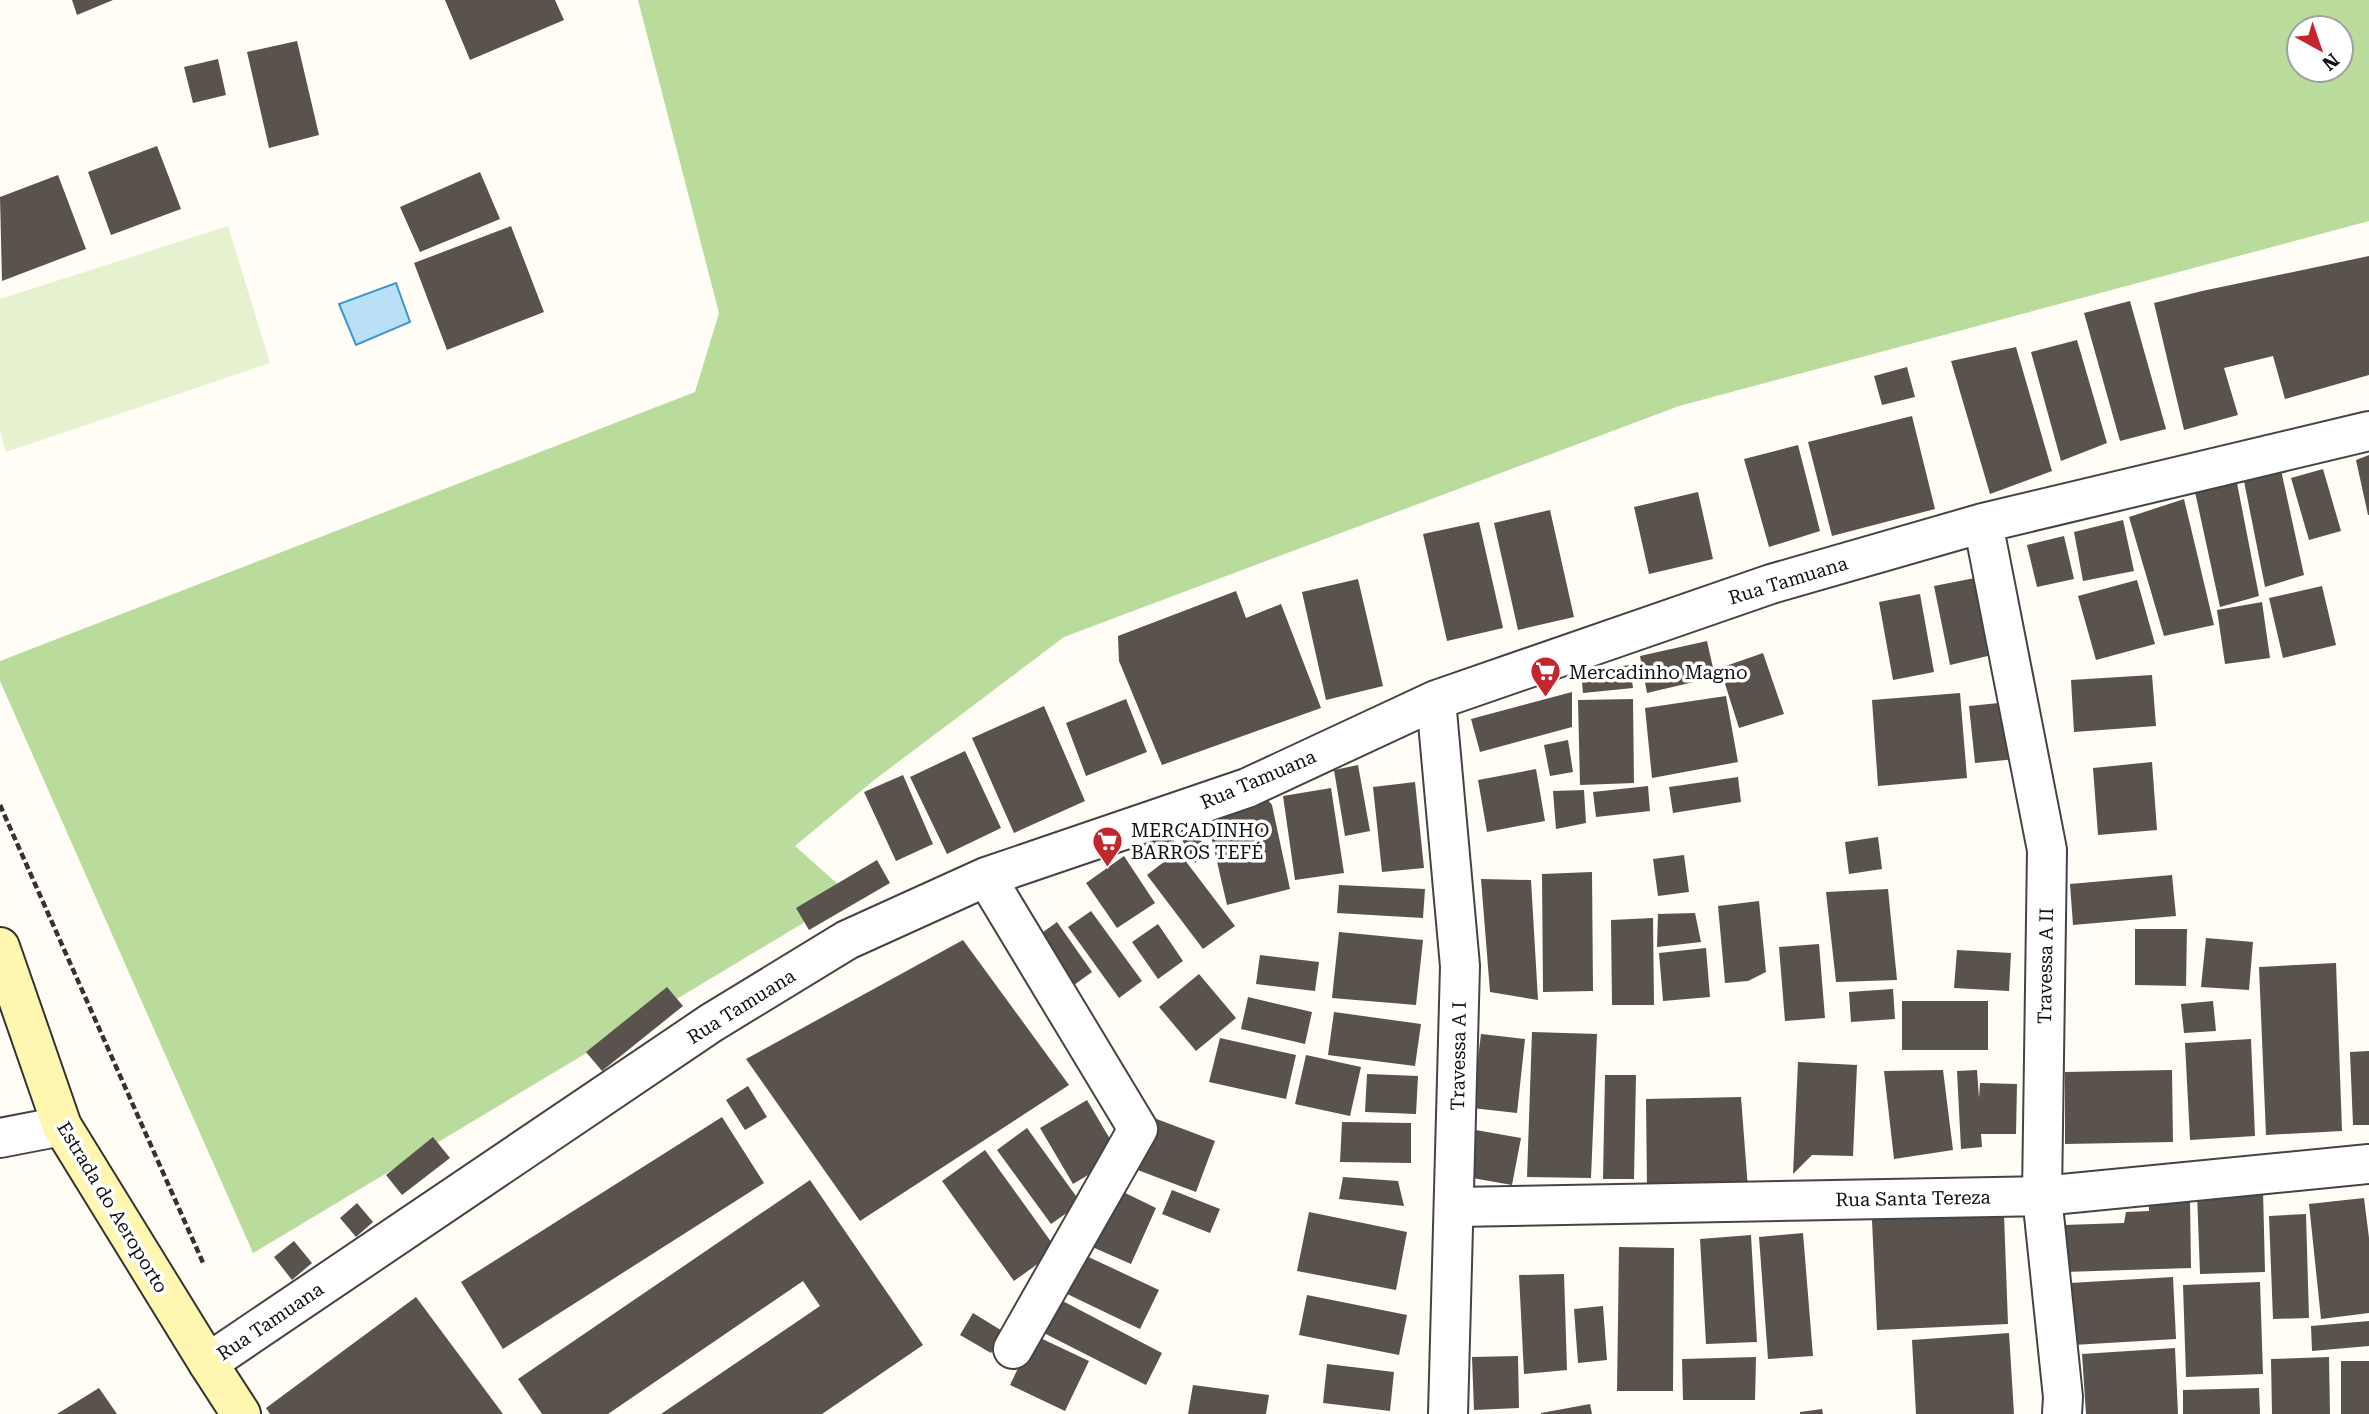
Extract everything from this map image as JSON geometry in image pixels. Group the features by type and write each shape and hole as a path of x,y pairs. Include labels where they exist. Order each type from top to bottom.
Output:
{"street":[{"name":"Rua Tamuana","path":"208,1363 710,1023 847,940 986,877 1247,788 1436,700 1771,584 1983,523 2369,431"},
{"name":"Travessa A II","path":"1983,523 2047,850 2042,1196 2063,1396 2062,1414"},
{"name":"Travessa A I","path":"1436,700 1460,966 1448,1414"},
{"path":"986,877 1138,1129 1013,1349"},
{"name":"Estrada do Aeroporto","path":"0,947 62,1126 242,1414"},
{"path":"0,1138 62,1126"},
{"name":"Rua Santa Tereza","path":"1455,1207 2042,1196 2369,1164"}],"path":[{"path":"0,805 210,1276"}],"green space":[{"path":"638,0 2369,0 2369,221 1679,406 1064,637 873,781 795,846 850,895 253,1253 0,681 0,661 695,392 719,313"},
{"path":"228,226 270,363 6,452 0,431 0,299"}],"water":[{"path":"396,283 410,322 356,345 339,304"}],"building":[{"path":"72,0 113,0 77,15"},
{"path":"445,0 555,0 564,20 470,60"},
{"path":"297,41 319,135 269,148 247,52"},
{"path":"218,59 226,95 193,103 184,67"},
{"path":"157,146 181,209 111,235 88,172"},
{"path":"480,172 500,219 420,252 400,207"},
{"path":"58,175 86,249 2,281 0,197"},
{"path":"511,226 544,312 447,350 414,263"},
{"path":"2369,256 2369,375 2285,399 2273,356 2224,368 2238,415 2184,430 2154,303"},
{"path":"2130,301 2166,429 2120,441 2084,313"},
{"path":"2077,340 2107,443 2061,461 2031,352"},
{"path":"2016,347 2052,471 1990,494 1951,361"},
{"path":"1907,367 1915,397 1882,405 1874,376"},
{"path":"1912,416 1935,509 1832,536 1808,442"},
{"path":"1798,445 1820,531 1769,547 1744,459"},
{"path":"2369,455 2369,515 2368,515 2356,460"},
{"path":"2279,461 2304,575 2265,587 2242,471"},
{"path":"2323,469 2341,531 2309,540 2291,478"},
{"path":"2237,483 2259,596 2220,607 2195,492"},
{"path":"1698,492 1713,559 1649,574 1634,507"},
{"path":"2184,499 2214,625 2164,636 2129,517"},
{"path":"1550,510 1574,617 1518,630 1494,523"},
{"path":"2123,520 2134,571 2083,581 2074,532"},
{"path":"1479,522 1503,628 1447,641 1423,534"},
{"path":"2064,536 2074,579 2037,587 2027,545"},
{"path":"1980,577 1996,654 1950,665 1934,586"},
{"path":"1358,579 1383,686 1326,700 1302,592"},
{"path":"2137,580 2155,644 2096,660 2078,596"},
{"path":"2322,586 2336,645 2283,658 2269,598"},
{"path":"1236,591 1246,618 1281,604 1321,708 1162,765 1119,661 1118,636"},
{"path":"1920,594 1934,672 1893,680 1879,602"},
{"path":"2262,602 2270,658 2225,664 2217,610"},
{"path":"1707,641 1715,677 1647,693 1640,656"},
{"path":"1763,653 1784,714 1739,728 1720,668"},
{"path":"1630,665 1633,688 1583,693 1581,671"},
{"path":"2152,675 2156,726 2074,732 2071,680"},
{"path":"1572,692 1572,727 1480,752 1471,719"},
{"path":"1960,693 1967,778 1878,786 1872,700"},
{"path":"1726,696 1738,762 1652,778 1645,708"},
{"path":"1126,699 1147,752 1086,776 1066,723"},
{"path":"1633,699 1634,783 1580,785 1578,700"},
{"path":"2009,702 2016,759 1975,763 1969,706"},
{"path":"1044,706 1085,801 1014,833 972,738"},
{"path":"1568,740 1573,772 1550,776 1544,745"},
{"path":"965,751 1001,828 947,854 910,777"},
{"path":"2152,762 2157,830 2098,835 2093,768"},
{"path":"1358,765 1370,831 1345,836 1334,770"},
{"path":"1536,769 1545,821 1487,832 1478,780"},
{"path":"903,775 933,844 896,861 864,792"},
{"path":"1738,777 1741,802 1673,813 1669,787"},
{"path":"1415,782 1424,868 1382,872 1373,787"},
{"path":"1648,786 1650,811 1596,817 1593,792"},
{"path":"1331,788 1344,873 1295,880 1283,796"},
{"path":"1584,790 1586,823 1556,829 1553,791"},
{"path":"1267,799 1272,805 1290,889 1227,905 1206,814"},
{"path":"1192,823 1209,855 1195,863 1177,831"},
{"path":"1164,826 1176,844 1148,862 1136,846"},
{"path":"1878,837 1882,869 1849,874 1845,842"},
{"path":"1178,851 1235,926 1203,949 1147,875"},
{"path":"1684,855 1689,892 1658,896 1653,859"},
{"path":"1124,856 1155,903 1117,928 1086,883"},
{"path":"877,860 890,883 809,930 796,908"},
{"path":"1592,872 1593,991 1543,992 1542,874"},
{"path":"2172,875 2176,916 2073,925 2070,884"},
{"path":"1481,879 1531,880 1538,1000 1490,992"},
{"path":"1339,885 1425,889 1423,918 1337,913"},
{"path":"1888,889 1897,980 1836,982 1826,892"},
{"path":"1759,901 1766,972 1748,981 1725,983 1718,906"},
{"path":"1091,911 1142,981 1119,998 1068,927"},
{"path":"1695,913 1701,942 1657,947 1658,914"},
{"path":"1653,918 1654,1005 1612,1005 1611,920"},
{"path":"1057,922 1092,972 1074,985 1039,935"},
{"path":"1158,924 1183,961 1158,979 1132,942"},
{"path":"2135,929 2187,929 2186,986 2135,985"},
{"path":"1339,932 1423,940 1416,1005 1332,998"},
{"path":"2206,938 2253,942 2249,990 2201,987"},
{"path":"963,940 1069,1085 860,1221 746,1059"},
{"path":"1819,944 1825,1018 1785,1021 1779,947"},
{"path":"1706,948 1710,997 1663,1001 1659,953"},
{"path":"1957,950 2011,953 2009,991 1954,988"},
{"path":"1260,955 1319,962 1315,991 1256,984"},
{"path":"2336,963 2342,1131 2266,1135 2259,967"},
{"path":"1199,974 1236,1018 1196,1051 1159,1007"},
{"path":"667,987 683,1006 602,1071 586,1052"},
{"path":"1893,989 1895,1019 1851,1022 1849,992"},
{"path":"1248,997 1312,1012 1305,1044 1241,1029"},
{"path":"1902,1001 1988,1001 1988,1050 1902,1050"},
{"path":"2213,1001 2216,1031 2184,1033 2181,1004"},
{"path":"1334,1012 1421,1024 1415,1066 1328,1055"},
{"path":"1532,1032 1597,1034 1591,1178 1527,1177"},
{"path":"1481,1034 1525,1039 1517,1113 1472,1108"},
{"path":"1220,1038 1296,1055 1286,1099 1209,1082"},
{"path":"2251,1039 2255,1136 2190,1140 2185,1043"},
{"path":"2369,1051 2369,1125 2353,1125 2350,1052"},
{"path":"1306,1055 1361,1067 1350,1116 1295,1104"},
{"path":"1798,1062 1857,1065 1853,1156 1812,1155 1793,1174"},
{"path":"1943,1070 1953,1150 1894,1159 1884,1071"},
{"path":"1977,1070 1979,1098 1980,1083 2017,1084 2016,1134 1981,1134 1982,1147 1961,1149 1957,1071"},
{"path":"2172,1070 2173,1142 2065,1144 2065,1072"},
{"path":"1367,1074 1418,1076 1416,1114 1365,1112"},
{"path":"1605,1075 1636,1075 1634,1179 1603,1179"},
{"path":"748,1086 767,1117 745,1130 726,1100"},
{"path":"1741,1097 1748,1189 1647,1189 1646,1099"},
{"path":"1087,1100 1120,1156 1073,1184 1040,1128"},
{"path":"722,1117 764,1183 503,1349 461,1282"},
{"path":"1154,1118 1215,1141 1196,1192 1135,1169"},
{"path":"1342,1122 1411,1123 1411,1163 1340,1162"},
{"path":"1027,1128 1081,1203 1051,1224 997,1150"},
{"path":"1470,1129 1521,1138 1512,1185 1461,1176"},
{"path":"433,1137 450,1158 402,1195 386,1175"},
{"path":"985,1150 1057,1250 1014,1281 942,1181"},
{"path":"1343,1177 1398,1181 1404,1206 1339,1199"},
{"path":"810,1180 923,1345 822,1414 661,1414 820,1306 803,1281 608,1414 542,1414 518,1379"},
{"path":"1117,1189 1156,1208 1131,1264 1090,1246"},
{"path":"1172,1190 1220,1209 1210,1233 1162,1214"},
{"path":"2263,1190 2265,1272 2200,1274 2197,1192"},
{"path":"2364,1198 2369,1238 2369,1313 2321,1319 2309,1204"},
{"path":"2149,1199 2190,1199 2191,1268 2064,1272 2063,1225 2124,1223 2126,1212 2149,1211"},
{"path":"357,1203 373,1222 356,1237 340,1218"},
{"path":"1309,1212 1407,1232 1396,1290 1297,1271"},
{"path":"2004,1214 2008,1324 1877,1330 1872,1220"},
{"path":"2306,1214 2309,1318 2273,1319 2269,1216"},
{"path":"1803,1233 1813,1356 1768,1359 1759,1237"},
{"path":"1751,1235 1757,1342 1706,1344 1700,1239"},
{"path":"294,1241 312,1263 292,1280 274,1257"},
{"path":"1619,1247 1674,1248 1673,1391 1617,1391"},
{"path":"1080,1253 1159,1290 1140,1329 1061,1291"},
{"path":"1564,1274 1567,1370 1524,1374 1519,1275"},
{"path":"2173,1277 2176,1339 2073,1345 2070,1283"},
{"path":"2260,1282 2263,1374 2186,1377 2183,1285"},
{"path":"1307,1295 1407,1315 1399,1355 1299,1335"},
{"path":"416,1297 503,1414 270,1414 266,1408"},
{"path":"1055,1297 1162,1353 1146,1385 1038,1330"},
{"path":"1603,1306 1607,1360 1578,1363 1574,1309"},
{"path":"973,1313 1004,1332 991,1353 960,1335"},
{"path":"2369,1321 2369,1346 2312,1351 2311,1326"},
{"path":"2009,1333 2014,1414 1916,1414 1912,1340"},
{"path":"1034,1335 1089,1361 1065,1411 1010,1385"},
{"path":"2175,1348 2178,1414 2086,1414 2082,1354"},
{"path":"1518,1356 1519,1408 1474,1410 1472,1357"},
{"path":"1756,1357 1755,1400 1683,1400 1682,1359"},
{"path":"2329,1357 2330,1414 2272,1414 2271,1359"},
{"path":"2341,1361 2369,1361 2369,1414 2341,1414"},
{"path":"1327,1364 1394,1372 1390,1411 1323,1403"},
{"path":"1193,1385 1269,1395 1266,1414 1188,1414"},
{"path":"99,1388 117,1414 57,1414"},
{"path":"2259,1388 2260,1414 2183,1414 2183,1390"},
{"path":"1590,1404 1592,1414 1541,1414 1541,1413"},
{"path":"1822,1409 1823,1414 1800,1414 1800,1412"}],"place":[{"name":"Mercadinho Magno","path":"1546,699"},
{"name":"MERCADINHO BARROS TEFÉ","path":"1108,868"}]}
